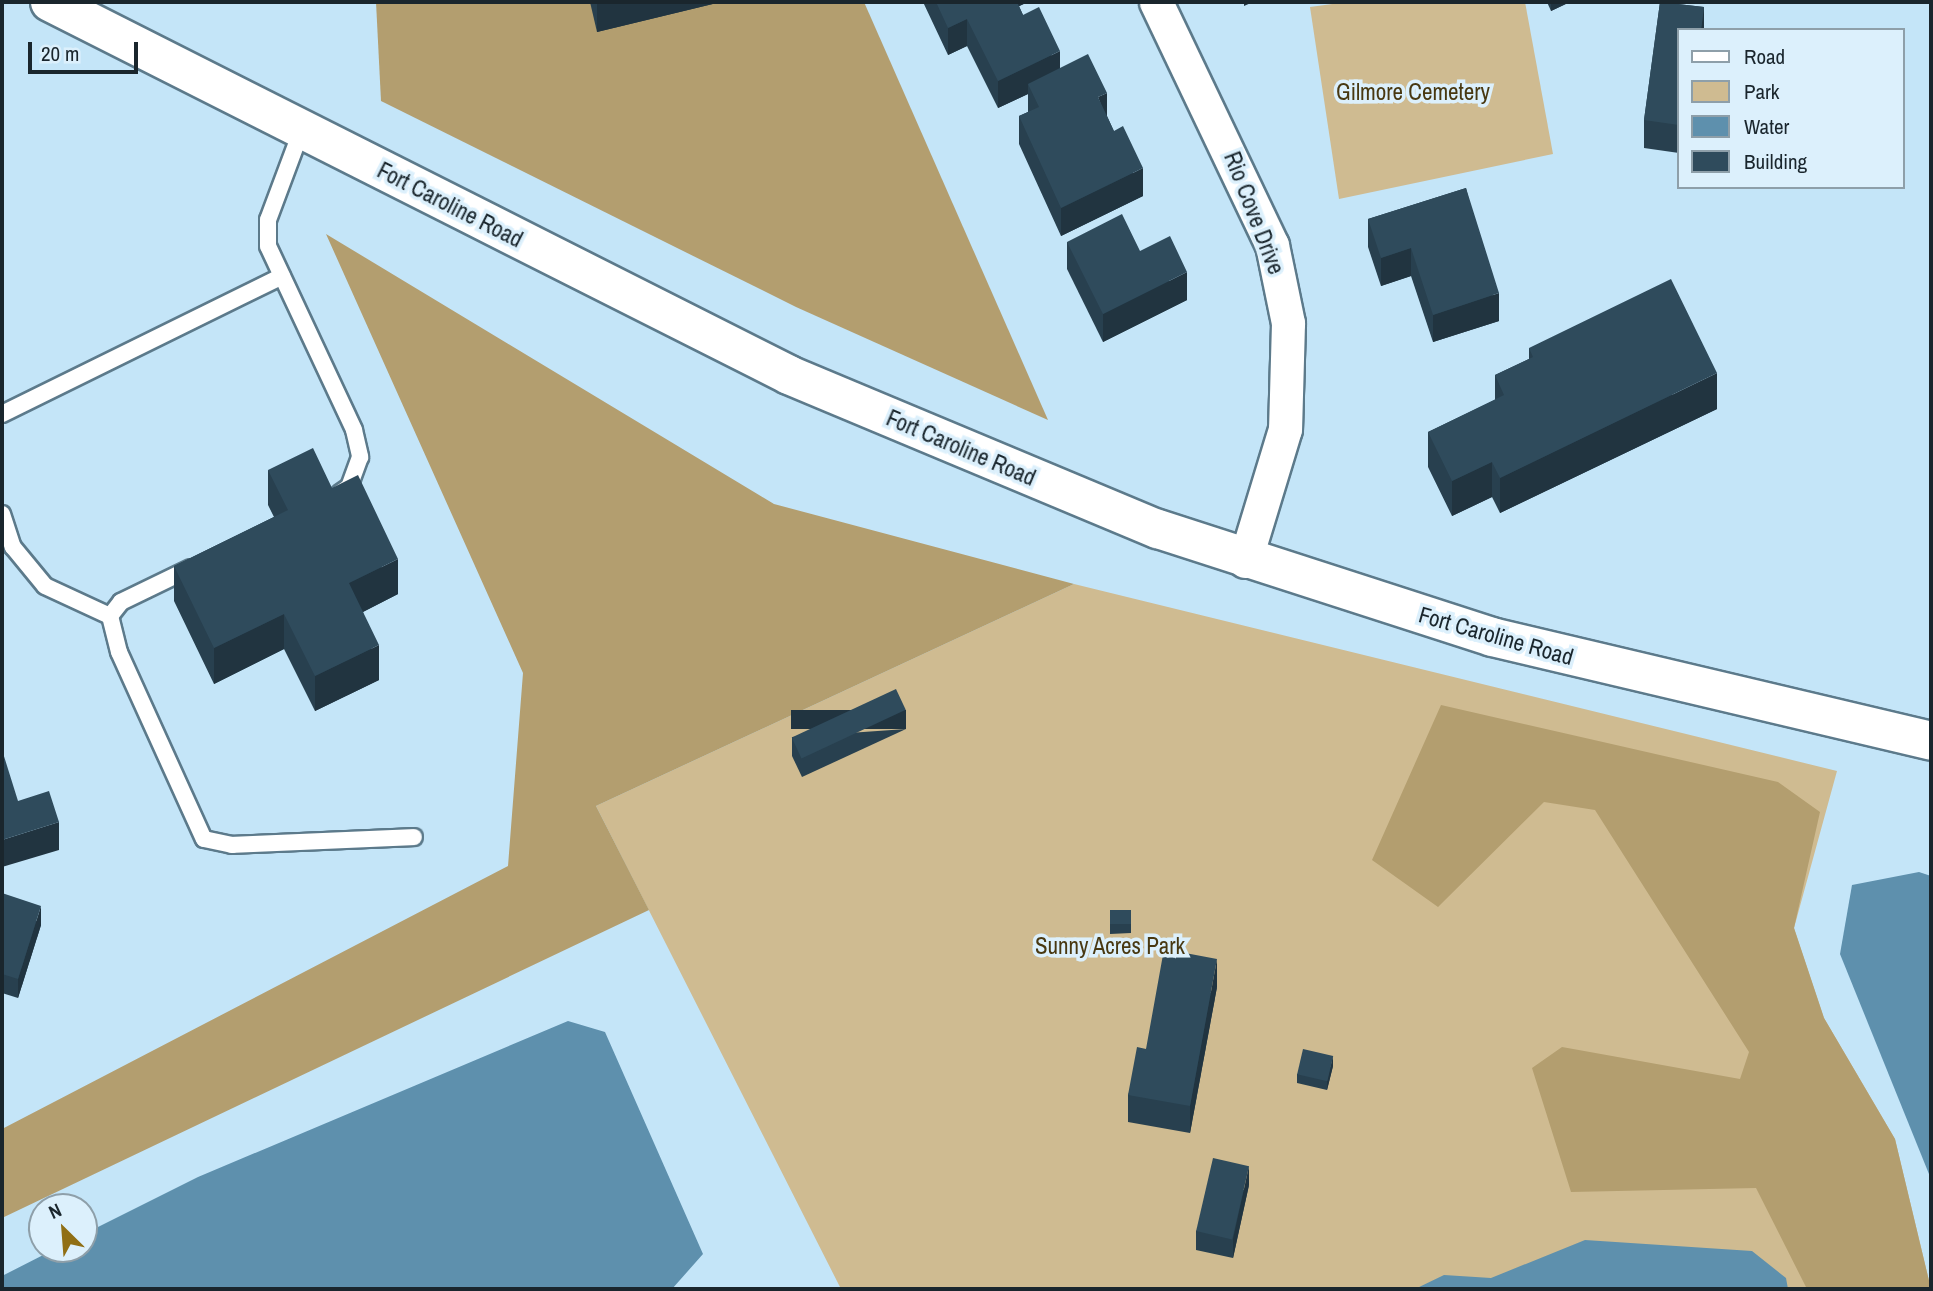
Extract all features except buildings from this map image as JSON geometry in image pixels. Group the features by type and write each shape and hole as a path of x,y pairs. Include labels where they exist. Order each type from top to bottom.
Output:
{"street":[{"name":"Fort Caroline Road","path":"50,2 789,374 1245,561 1492,637 1931,741"},
{"name":"Rio Cove Drive","path":"1156,2 1272,246 1288,323 1285,429 1245,561"}],"lane":[{"path":"302,129 268,220 268,246 354,430 360,457 349,487 323,506"},
{"path":"2,414 282,276"},
{"path":"2,514 13,547 45,586 110,616"},
{"path":"110,616 121,601 206,561"},
{"path":"110,616 119,652 204,839 232,845 414,837"}],"green space":[{"name":"Gilmore Cemetery","path":"1347,2 1525,2 1553,154 1339,199 1310,7"},
{"name":"Sunny Acres Park","path":"1074,584 1837,771 1794,928 1824,1018 1895,1139 1931,1289 841,1289 596,806"}],"shaded area":[{"path":"376,2 864,2 1048,420 796,307 381,101"},
{"path":"326,234 774,504 1074,584 596,806 649,910 55,1193 28,1193 28,1206 2,1218 2,1129 508,866 523,673"},
{"path":"1441,705 1778,782 1820,812 1794,928 1824,1018 1895,1139 1931,1289 1807,1289 1756,1188 1571,1192 1532,1068 1562,1047 1740,1079 1749,1052 1595,810 1544,802 1438,907 1372,860"}],"water":[{"path":"1919,872 1931,876 1931,1179 1840,954 1852,885"},
{"path":"568,1021 605,1032 703,1254 672,1289 2,1289 2,1276 28,1263 98,1263 98,1227 198,1177"},
{"path":"1585,1240 1752,1251 1786,1278 1788,1289 1415,1289 1444,1275 1491,1278"}]}
